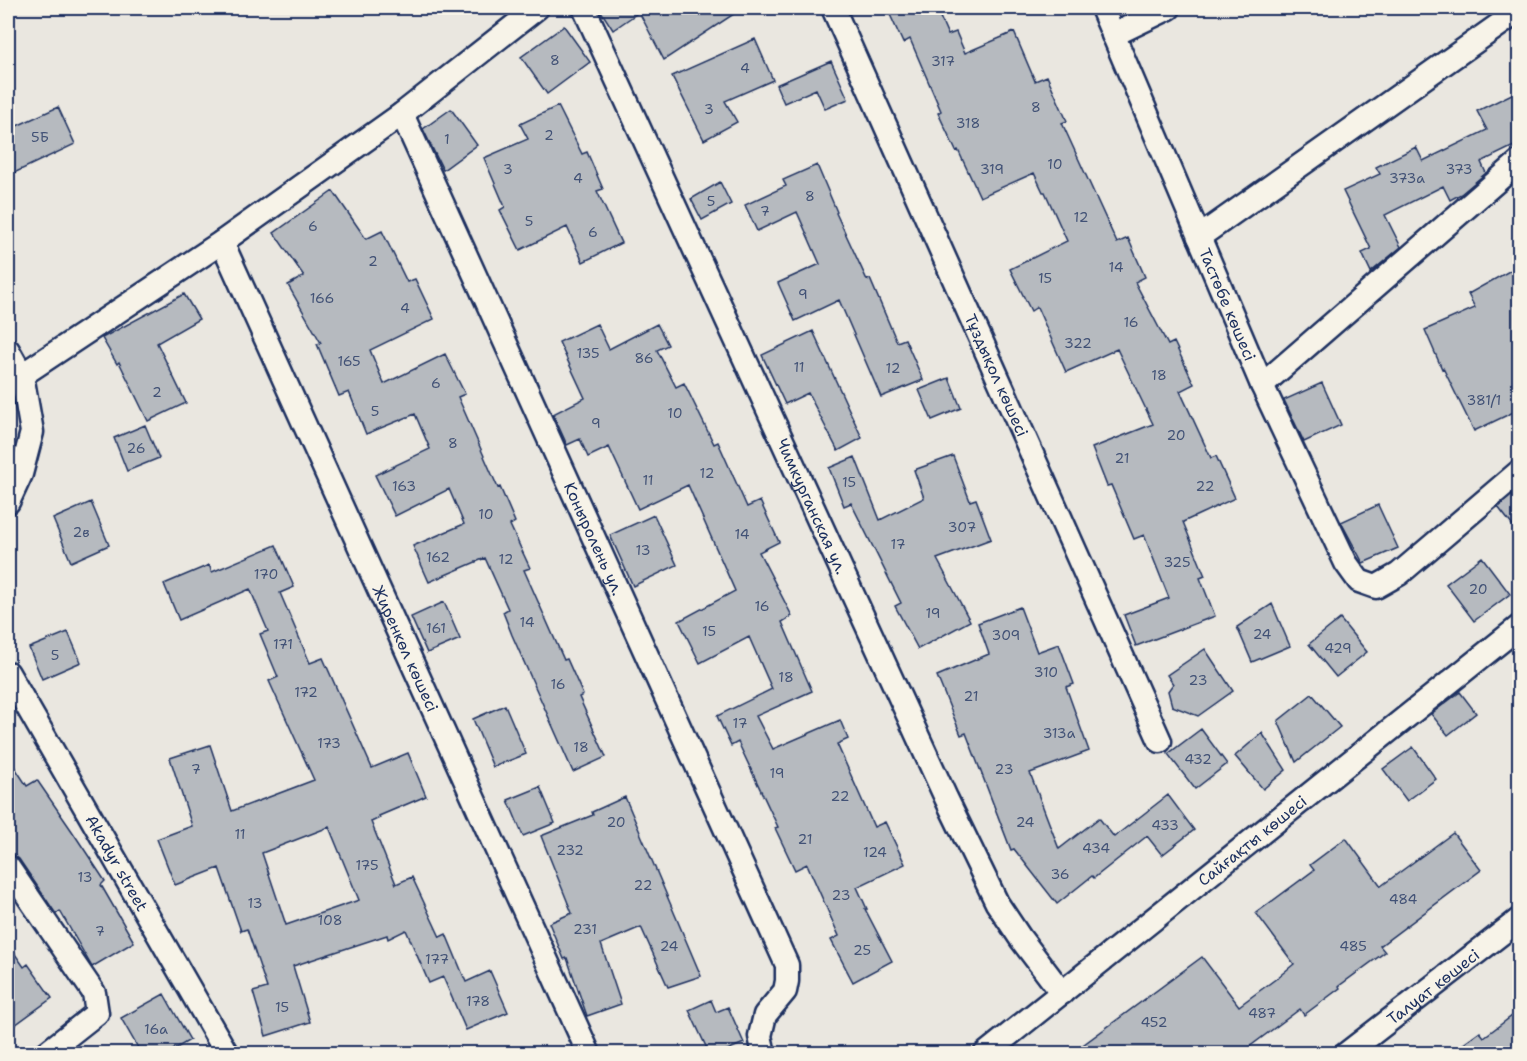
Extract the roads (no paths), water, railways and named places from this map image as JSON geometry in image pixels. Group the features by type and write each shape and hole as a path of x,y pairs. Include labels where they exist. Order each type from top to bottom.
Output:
{"street":[{"path":"22,375 222,242 402,114 537,8"},
{"name":"Чимкурганская ул.","path":"584,8 936,777 982,872 1021,939 1062,993"},
{"name":"Тұздықол көшесі","path":"833,8 1160,741"},
{"name":"Тастөбе көшесі","path":"1102,8 1262,385 1346,563 1359,581 1376,587 1399,574 1520,471"},
{"path":"1113,35 1168,8"},
{"path":"1199,237 1520,10"},
{"name":"Коныролень ул.","path":"402,114 787,965 785,991 765,1015 760,1036 760,1047 764,1053"},
{"path":"1262,385 1520,161"},
{"name":"Жиренкөл көшесі","path":"222,242 589,1053"},
{"path":"8,350 22,375 32,432 21,474 8,502"},
{"name":"Сайғақты көшесі","path":"985,1053 1520,626"},
{"name":"Akadyr street","path":"8,673 227,1053"},
{"path":"8,867 94,993 97,1013 45,1053"},
{"name":"Талуат көшесі","path":"1346,1053 1520,919"}]}
